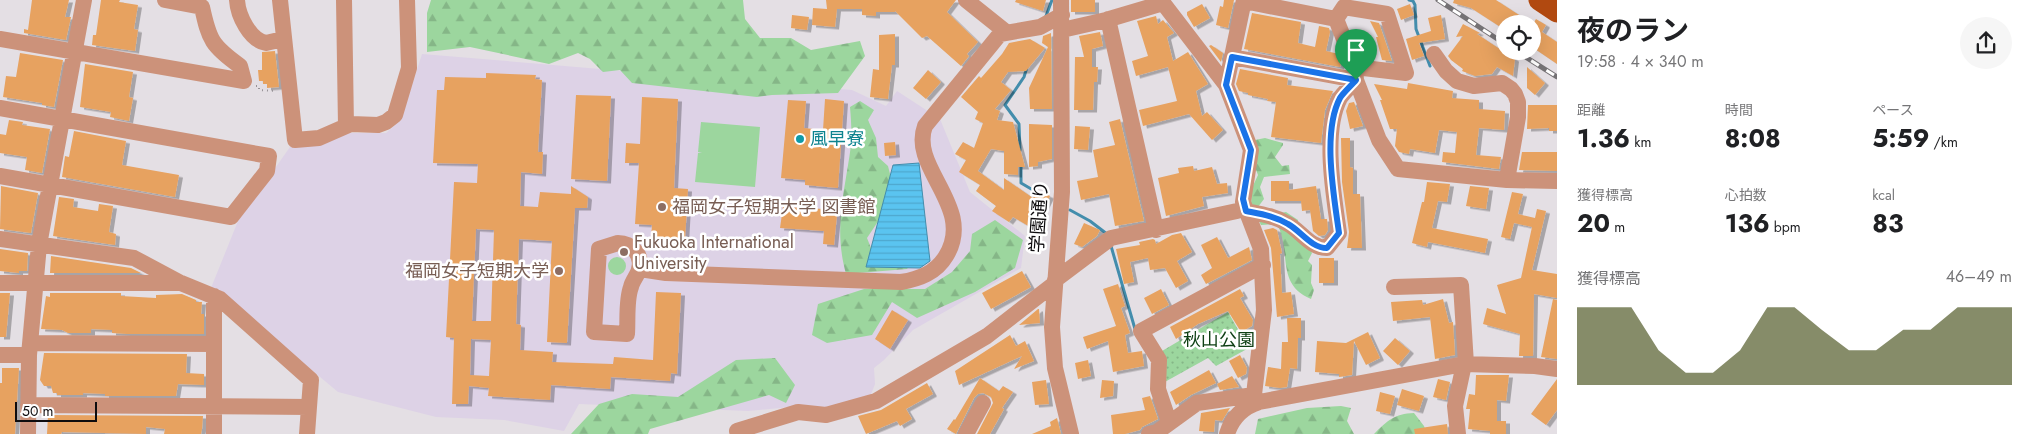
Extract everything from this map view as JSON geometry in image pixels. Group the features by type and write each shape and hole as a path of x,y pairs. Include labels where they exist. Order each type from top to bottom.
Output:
{"main road":[{"path":"1539,0 1557,12"}],"street":[{"path":"28,434 29,349 35,283 40,245 84,0"},
{"path":"0,39 244,82 240,66 213,44 206,26 202,7 165,0"},
{"path":"237,0 243,20 255,37 266,43 283,39"},
{"path":"280,0 295,140 319,138 351,124 378,124 386,122 394,115 408,68 407,0"},
{"path":"344,0 346,126"},
{"path":"966,0 1006,32"},
{"path":"1226,85 1244,0 1336,19"},
{"path":"640,268 666,273 901,282 912,280 934,271 942,263 952,246 953,224 948,203 923,151 922,135 925,126 1000,34 1040,27 1062,15 1108,20 1164,4"},
{"path":"1164,4 1226,85 1251,150 1241,211"},
{"path":"1164,4 1180,33 1216,88 1243,152 1233,198 1258,239 1263,263 1264,310 1254,399 1237,415 1226,434"},
{"path":"1232,57 1355,74 1406,73 1387,14 1344,7 1336,19"},
{"name":"学園通り","path":"1062,15 1062,192 1052,327 1055,368 1071,434"},
{"path":"1336,19 1379,140 1398,169 1507,180 1557,182"},
{"path":"1108,20 1156,230"},
{"path":"1434,54 1446,71 1457,81 1474,86 1502,84 1511,89 1515,94 1518,102 1518,116 1507,180"},
{"path":"737,431 798,412 826,415 876,401 987,336 1111,238 1241,211 1267,215 1289,224 1318,248 1327,248 1339,233 1330,151 1332,120 1341,98 1355,74"},
{"path":"0,108 269,156 267,171 231,217 0,176"},
{"path":"0,239 134,258 181,283 214,296 311,380 308,434"},
{"path":"618,243 626,244 636,251 640,268 630,287 627,334 594,332 599,249 618,243"},
{"path":"1169,422 1158,389 1159,360 1141,331 1263,263"},
{"path":"0,283 181,283"},
{"path":"1394,287 1460,285 1465,364 1455,406 1458,434"},
{"path":"214,296 214,434"},
{"path":"0,355 29,349 213,344"},
{"path":"1149,434 1157,432 1196,402 1254,399 1465,364 1535,366 1557,369"},
{"path":"966,434 983,403"},
{"path":"28,405 309,407"}],"path":[{"path":"254,85 260,86 259,90 278,91"}],"shaded area":[{"name":"Fukuoka International University","path":"422,54 852,90 886,106 897,91 940,119 970,192 1025,236 1021,268 913,330 874,368 875,384 870,397 825,410 801,406 748,411 579,404 564,431 504,420 436,417 338,392 225,297 211,288 238,221 290,147 319,144 349,133 386,133 401,120"}],"green space":[{"path":"431,0 743,0 745,19 760,38 791,38 811,50 860,41 865,56 838,93 757,97 632,83 620,70 603,72 590,59 578,53 549,64 470,47 427,52 427,13"},
{"path":"860,101 874,110 868,120 876,138 878,157 888,166 892,182 887,208 867,238 875,258 922,251 907,269 846,274 840,241 841,210 851,145 850,107"},
{"path":"701,122 760,127 755,187 695,182 698,153 702,153 698,152"},
{"path":"1265,138 1283,143 1275,157 1282,166 1289,165 1290,174 1264,177 1260,187 1264,199 1258,207 1251,204 1252,188 1258,175 1253,162 1255,140"},
{"path":"1286,212 1298,220 1298,226 1312,253 1308,261 1312,265 1311,283 1314,290 1311,299 1300,293 1288,276 1284,245 1277,224 1261,225 1257,217"},
{"path":"995,220 1023,240 1015,268 975,292 917,318 892,302 872,335 827,343 812,335 818,304 864,289 925,289 952,272 970,251 972,234"},
{"path":"613,257 621,257 626,262 624,273 613,275 608,270 608,262"},
{"name":"秋山公園","path":"1228,312 1244,340 1256,337 1256,344 1216,366 1208,358 1163,383 1162,351"},
{"path":"775,358 795,385 786,403 769,395 650,429 648,434 571,434 599,404 632,394 678,397 736,360"},
{"path":"1341,406 1351,408 1347,421 1354,434 1255,434 1258,419 1307,408"},
{"path":"1414,413 1424,426 1427,434 1374,434 1392,419"}],"water":[{"path":"919,163 930,261 920,268 866,267 893,165"}],"building":[{"path":"32,0 69,0 65,17 71,17 66,40 24,33 24,29 28,30"},
{"path":"101,0 120,0 119,2 138,5 134,29 138,30 135,51 92,45 93,35 96,35"},
{"path":"826,0 956,0 947,12 978,42 967,54 969,56 961,66 927,36 922,38 895,11 876,12 876,16 862,15 862,9 837,9 835,27 812,25 813,8 827,9"},
{"path":"1016,0 1046,0 1043,11 1015,2"},
{"path":"1071,0 1095,0 1095,12 1071,12"},
{"path":"1224,0 1234,0 1228,28 1216,25 1220,6 1223,7"},
{"path":"1454,0 1496,0 1519,15 1496,15 1496,24 1471,8 1453,3"},
{"path":"1202,4 1210,18 1194,27 1187,12"},
{"path":"1410,4 1414,15 1401,20 1397,9"},
{"path":"1252,13 1301,22 1298,43 1315,47 1319,26 1329,28 1330,32 1326,51 1339,54 1342,60 1340,67 1244,49"},
{"path":"792,15 809,17 807,30 791,28"},
{"path":"1441,15 1445,39 1419,43 1424,56 1412,60 1406,39 1431,31 1428,18"},
{"path":"1156,16 1158,24 1163,20 1174,33 1167,37 1173,61 1188,52 1208,84 1196,91 1202,116 1207,112 1223,130 1212,140 1189,114 1143,126 1139,110 1177,101 1168,67 1136,76 1132,61 1148,56 1137,21"},
{"path":"1370,21 1379,23 1392,61 1382,60 1376,37 1378,37"},
{"path":"1541,22 1546,25 1542,32 1557,42 1557,64 1541,53"},
{"path":"1463,24 1480,33 1477,34 1496,46 1496,60 1515,60 1513,76 1497,67 1492,74 1475,76 1462,71 1463,69 1448,56 1463,36 1456,37"},
{"path":"1100,32 1103,46 1092,49 1092,67 1098,67 1097,82 1094,82 1093,110 1074,110 1075,57 1084,57 1079,36"},
{"path":"1051,33 1052,109 1030,109 1029,88 1048,47 1042,43 1043,36"},
{"path":"895,34 895,65 892,65 888,99 870,97 873,69 879,70 879,35"},
{"path":"1030,39 1045,48 1026,71 1008,72 1001,82 1011,90 995,109 1000,111 997,120 1013,122 1025,167 1018,167 1018,175 1004,174 1004,151 991,149 978,171 1004,190 1004,178 1033,198 1037,190 1050,196 1043,211 1040,210 1030,227 1013,217 1009,222 992,211 996,206 976,191 980,185 959,172 966,160 955,154 963,142 974,148 983,123 975,119 978,112 961,97 979,76 981,78 1009,43"},
{"path":"1211,45 1223,53 1221,62 1209,46"},
{"path":"275,51 279,87 267,88 267,84 259,81 258,70 262,70 262,52"},
{"path":"20,53 63,60 54,107 42,105 42,103 3,97 6,76 16,77"},
{"path":"85,64 133,72 129,97 133,98 129,121 110,117 111,112 80,107"},
{"path":"1527,67 1545,83 1535,95 1527,88"},
{"path":"1240,69 1288,78 1287,85 1333,91 1325,110 1321,143 1271,137 1276,102 1267,101 1268,99 1239,91 1236,84"},
{"path":"928,70 941,82 926,99 913,88"},
{"path":"486,73 536,75 535,79 542,80 538,152 543,152 542,174 521,172 520,206 538,207 540,192 571,194 571,186 588,197 587,208 575,208 567,343 547,342 552,241 519,239 516,324 521,325 520,350 553,352 552,362 613,364 614,357 653,360 656,292 681,293 677,374 671,373 670,381 611,377 610,389 551,385 550,400 488,396 489,388 469,386 468,404 452,404 454,338 446,337 454,182 477,183 478,164 433,163 437,90 444,90 445,77 486,78","holes":["476,229 494,230 491,321 472,321","471,339 491,340 489,376 470,375"]},
{"path":"1408,83 1453,91 1452,98 1479,100 1479,109 1505,111 1504,130 1479,128 1476,155 1501,157 1499,169 1442,162 1443,152 1455,153 1457,132 1439,130 1435,153 1410,149 1409,154 1399,152 1395,146 1397,129 1390,129 1380,100 1382,100 1374,84 1407,89"},
{"path":"576,95 611,96 607,181 571,179"},
{"path":"642,97 678,99 674,188 688,189 685,240 651,238 652,225 635,224 639,163 625,163 626,143 640,144"},
{"path":"825,99 844,101 838,188 805,185 805,180 781,178 788,100 806,101 804,128 823,130"},
{"path":"1354,102 1363,126 1350,129 1346,111 1349,103"},
{"path":"1528,105 1557,105 1557,131 1549,131 1549,128 1527,129"},
{"path":"1120,119 1144,221 1115,226 1109,194 1081,200 1077,181 1098,177 1093,150 1115,145 1109,122"},
{"path":"9,120 23,122 22,125 50,129 42,173 25,170 27,157 0,153 0,134 6,135"},
{"path":"1029,124 1052,125 1052,159 1038,162 1038,166 1029,167"},
{"path":"1075,126 1090,127 1088,150 1074,149"},
{"path":"74,131 126,141 122,165 179,175 175,197 62,177 65,156 69,157"},
{"path":"1341,138 1350,138 1350,167 1353,168 1353,194 1360,194 1362,248 1347,248 1349,232 1342,182"},
{"path":"895,142 896,155 885,156 884,143"},
{"path":"1522,152 1557,152 1557,171 1519,170"},
{"path":"1193,166 1194,171 1212,167 1217,184 1227,183 1228,193 1202,197 1204,206 1166,216 1158,178 1179,173 1178,168"},
{"path":"1271,181 1289,181 1289,190 1316,186 1321,219 1327,219 1328,230 1325,235 1319,236 1313,231 1310,210 1302,211 1301,201 1271,201"},
{"path":"1427,182 1450,184 1447,202 1438,201 1432,228 1488,239 1485,253 1428,242 1427,247 1412,243 1422,202 1424,202"},
{"path":"1,186 38,193 31,233 0,229"},
{"path":"1470,186 1489,188 1486,209 1466,206"},
{"path":"1512,192 1523,194 1518,214 1535,218 1537,209 1546,211 1532,270 1557,274 1557,298 1534,294 1533,356 1519,356 1520,334 1483,324 1487,308 1506,314 1497,285 1521,278 1532,227 1514,223 1510,239 1501,237"},
{"path":"59,197 74,199 73,207 98,211 99,204 113,206 109,232 116,234 115,245 53,236"},
{"path":"825,204 838,205 834,245 823,244 824,231 780,228 783,207 825,209"},
{"path":"1084,223 1100,230 1097,236 1082,247 1074,244"},
{"path":"1273,228 1277,230 1282,253 1280,254 1282,293 1291,292 1294,314 1277,317 1271,248 1264,230"},
{"path":"1181,233 1192,252 1177,261 1188,281 1176,288 1165,268 1150,270 1148,258 1130,262 1134,282 1124,284 1116,249 1140,245 1139,242 1153,239 1156,244 1172,235"},
{"path":"1217,237 1228,258 1249,247 1252,260 1206,284 1201,275 1212,268 1201,245"},
{"path":"0,249 28,253 27,271 19,271 19,273 0,271"},
{"path":"51,256 131,268 141,273 50,273"},
{"path":"1319,258 1334,258 1334,283 1319,283"},
{"path":"1022,271 1031,287 991,309 982,293"},
{"path":"1118,284 1125,306 1121,308 1130,333 1125,335 1128,353 1142,351 1144,366 1113,372 1108,341 1087,349 1083,337 1116,326 1103,289"},
{"path":"1161,289 1169,305 1152,314 1144,298"},
{"path":"1240,289 1244,296 1240,298 1253,320 1252,326 1241,332 1228,311 1198,324 1176,339 1170,327"},
{"path":"0,293 10,293 6,337 0,337"},
{"path":"50,293 121,293 121,296 156,298 156,295 182,294 196,300 196,302 202,302 201,314 204,314 204,334 127,334 112,333 112,330 91,329 91,333 68,333 62,330 41,329 46,296 50,297"},
{"path":"1443,299 1449,323 1453,322 1455,355 1435,359 1430,317 1393,321 1391,302 1422,300 1423,305"},
{"path":"1553,299 1557,300 1557,359 1541,357"},
{"path":"1038,309 1040,323 1019,325"},
{"path":"892,310 908,320 890,349 875,339"},
{"path":"1287,318 1301,318 1301,338 1298,338 1297,369 1290,368 1287,387 1265,386 1268,367 1281,369 1282,342 1288,342"},
{"path":"1368,332 1380,358 1366,365 1354,341 1352,375 1339,377 1339,374 1315,372 1317,341 1346,343"},
{"path":"1010,335 1016,346 1025,341 1034,361 1014,369 1022,356 959,385 955,371"},
{"path":"1395,338 1410,351 1398,365 1383,351"},
{"path":"44,353 187,354 186,373 204,374 204,385 178,384 176,396 105,396 105,394 83,393 83,395 57,395 57,393 53,393 51,386 44,386 40,380"},
{"path":"1240,355 1247,368 1246,374 1238,378 1229,361"},
{"path":"1088,360 1091,376 1078,379 1075,363"},
{"path":"2,368 19,368 15,434 0,434 0,383 2,383"},
{"path":"1209,370 1216,383 1191,395 1176,405 1170,392"},
{"path":"1476,375 1509,375 1506,401 1497,400 1497,421 1506,421 1506,434 1490,434 1490,431 1468,429 1470,409 1466,409 1469,394 1475,395"},
{"path":"1232,376 1239,387 1220,390 1217,384"},
{"path":"980,378 999,391 1003,386 1013,392 1002,408 1004,409 990,434 977,434 993,403 991,397 983,393 978,394 974,398 956,434 947,429 955,420"},
{"path":"1438,379 1450,382 1446,400 1433,397"},
{"path":"1557,379 1557,410 1546,425 1531,414"},
{"path":"1046,380 1049,404 1035,405 1032,382"},
{"path":"1102,380 1114,381 1113,396 1100,398"},
{"path":"927,383 933,394 906,409 912,419 900,426 897,421 866,434 858,416 881,410"},
{"path":"1402,389 1424,396 1419,411 1397,405"},
{"path":"1380,392 1395,396 1390,414 1376,411"},
{"path":"1150,396 1158,419 1142,427 1140,430 1125,434 1113,434 1111,415 1145,410 1142,398"},
{"path":"1230,408 1222,421 1215,420 1214,432 1199,431 1201,413"},
{"path":"48,415 203,416 201,434 164,434 165,429 146,427 146,434 62,432 61,434 47,434"},
{"path":"1057,418 1061,434 1032,434 1051,426 1050,422"},
{"path":"1447,424 1448,434 1415,434 1414,429"}],"waterway":[{"path":"1046,16 1052,0"},
{"path":"1409,0 1413,1 1415,5 1416,29 1430,66"},
{"path":"1020,150 1019,124 1005,105 1024,77 1027,67"},
{"path":"1021,164 1021,183 1038,193"},
{"path":"1070,210 1090,221 1107,234"},
{"path":"1111,246 1135,329"}],"railway":[{"path":"1438,0 1496,38"},
{"path":"1530,60 1557,77"}],"place":[{"name":"風早寮","path":"800,139"},
{"name":"福岡女子短期大学 図書館","path":"662,207"},
{"name":"Fukuoka International University","path":"624,252"},
{"name":"福岡女子短期大学","path":"559,271"}],"route":[{"path":"1232,57 1356,80 1341,98 1332,120 1330,151 1339,233 1327,248 1318,248 1289,224 1267,215 1246,211 1243,199 1251,150 1226,85 1232,57"}]}
